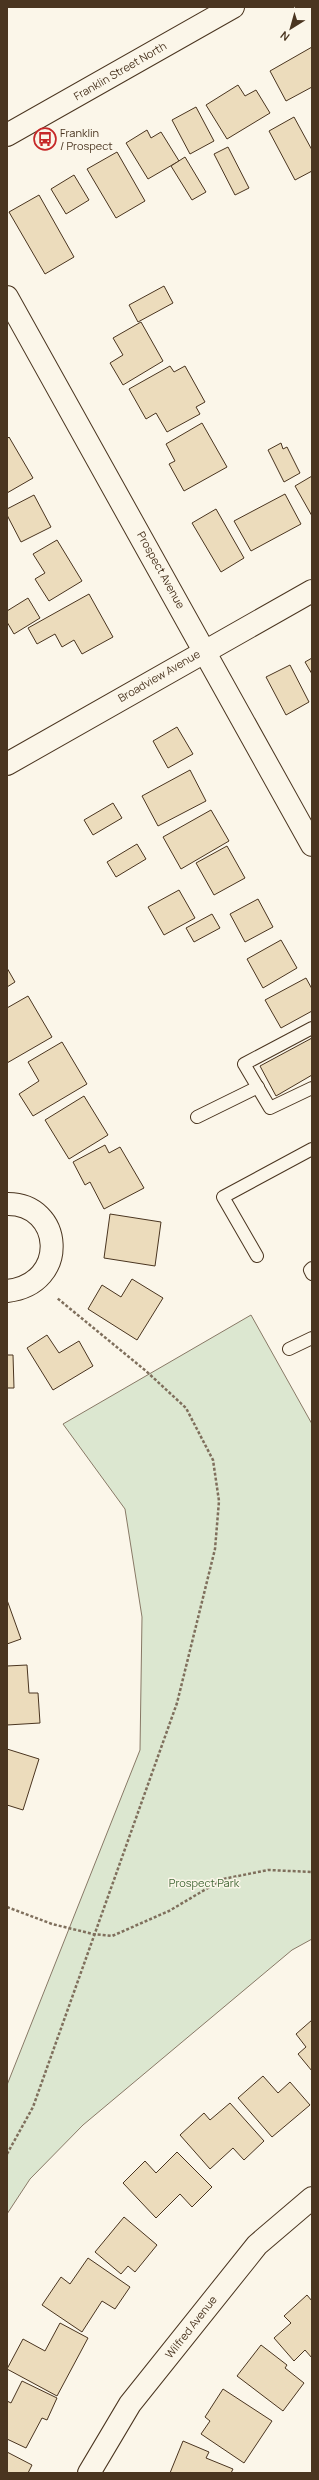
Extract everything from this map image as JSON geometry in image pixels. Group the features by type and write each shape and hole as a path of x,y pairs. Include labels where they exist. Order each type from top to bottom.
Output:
{"street":[{"name":"Franklin Street North","path":"7,135 233,7"},
{"name":"Prospect Avenue","path":"7,297 205,650 312,845"},
{"name":"Broadview Avenue","path":"7,764 205,650 312,591"},
{"path":"7,1203 30,1209 40,1217 48,1230 52,1245 48,1266 39,1279 21,1290 7,1291"},
{"name":"Wilfred Avenue","path":"89,2473 130,2404 257,2245 312,2198"}],"lane":[{"path":"312,1028 244,1064 270,1108 312,1088"},
{"path":"198,1117 258,1088"},
{"path":"257,1256 223,1198 312,1149"},
{"path":"312,1268 310,1270 312,1274"},
{"path":"289,1349 312,1338"}],"path":[{"path":"7,2154 33,2107 93,1934 177,1703 215,1549 220,1501 213,1460 186,1408 146,1371 57,1298"},
{"path":"7,1907 52,1924 93,1934 112,1936 169,1911 223,1879 268,1870 312,1872"}],"green space":[{"name":"Prospect Park","path":"251,1315 312,1424 312,1939 292,1950 83,2125 30,2179 7,2214 7,2085 140,1750 142,1617 125,1509 63,1424"}],"building":[{"path":"312,47 312,87 286,101 270,71"},
{"path":"238,85 245,96 256,90 270,113 227,139 206,105"},
{"path":"196,107 214,141 190,154 172,120"},
{"path":"294,117 312,150 312,171 295,180 269,131"},
{"path":"147,130 151,138 161,132 179,161 148,179 126,143"},
{"path":"228,147 249,188 235,195 214,154"},
{"path":"117,152 145,201 116,218 87,169"},
{"path":"185,157 206,192 192,200 171,166"},
{"path":"74,175 89,200 66,214 51,189"},
{"path":"39,195 74,257 45,274 9,212"},
{"path":"164,286 173,303 138,322 129,305"},
{"path":"141,322 163,361 123,385 110,363 123,355 113,338"},
{"path":"170,366 174,372 185,366 205,402 196,407 200,414 167,432 156,413 146,419 129,389"},
{"path":"202,423 227,467 184,491 169,464 175,461 166,444"},
{"path":"9,437 33,478 7,493 7,439"},
{"path":"281,443 283,449 287,447 300,473 284,482 268,450"},
{"path":"312,476 312,516 295,486"},
{"path":"285,494 301,524 251,551 234,521"},
{"path":"34,495 51,527 21,542 7,515 7,509"},
{"path":"216,509 244,558 221,572 192,523"},
{"path":"57,540 82,581 49,601 35,579 45,573 33,554"},
{"path":"89,594 113,637 82,654 74,640 62,647 55,634 37,644 28,628"},
{"path":"28,598 40,618 14,634 7,622 7,611"},
{"path":"312,658 312,674 305,662"},
{"path":"290,665 309,702 286,715 266,677"},
{"path":"177,727 193,754 168,768 153,741"},
{"path":"190,770 206,801 158,826 142,796"},
{"path":"113,803 122,818 93,835 84,820"},
{"path":"211,810 229,841 181,869 163,837"},
{"path":"137,844 146,859 116,877 107,862"},
{"path":"227,846 245,878 214,895 196,863"},
{"path":"179,890 195,918 164,935 148,907"},
{"path":"258,899 273,927 245,942 230,914"},
{"path":"212,914 220,928 194,942 186,928"},
{"path":"281,940 297,968 263,988 247,959"},
{"path":"7,968 15,982 7,987"},
{"path":"306,978 312,989 312,1011 281,1028 265,1000"},
{"path":"28,996 52,1037 7,1063 7,1008"},
{"path":"312,1038 312,1075 276,1096 260,1066"},
{"path":"62,1042 87,1084 33,1116 19,1094 39,1081 28,1062"},
{"path":"84,1096 108,1135 69,1159 45,1120"},
{"path":"105,1145 109,1153 120,1147 144,1188 104,1209 90,1182 85,1185 73,1162"},
{"path":"110,1214 161,1222 155,1266 104,1258"},
{"path":"132,1279 163,1298 137,1340 88,1309 102,1285 121,1297"},
{"path":"47,1335 59,1353 79,1341 93,1366 53,1390 27,1348"},
{"path":"7,1355 13,1355 14,1388 7,1388"},
{"path":"7,1600 21,1639 7,1644"},
{"path":"27,1665 29,1693 38,1693 40,1723 7,1725 7,1666"},
{"path":"7,1749 39,1759 23,1810 7,1805"},
{"path":"312,2020 312,2071 298,2054 306,2047 296,2034"},
{"path":"263,2076 278,2093 290,2082 310,2105 272,2137 238,2098"},
{"path":"230,2103 264,2141 244,2160 233,2148 210,2169 180,2135 204,2113 210,2120"},
{"path":"177,2152 212,2187 192,2207 180,2194 156,2218 123,2183 145,2161 156,2173"},
{"path":"124,2217 157,2245 135,2272 128,2266 121,2274 95,2252"},
{"path":"88,2258 130,2287 115,2309 102,2301 82,2332 42,2305 61,2277 70,2284"},
{"path":"307,2295 312,2301 312,2358 305,2350 294,2361 274,2338 291,2323 284,2316"},
{"path":"60,2323 88,2338 57,2396 7,2369 23,2339 45,2351"},
{"path":"261,2345 287,2365 285,2368 304,2383 283,2411 237,2376"},
{"path":"22,2381 57,2398 47,2420 42,2418 26,2448 7,2439 7,2401 11,2403"},
{"path":"223,2389 272,2421 244,2463 201,2434 210,2421 205,2417"},
{"path":"183,2441 209,2452 206,2458 233,2469 231,2473 170,2473"},
{"path":"7,2452 32,2465 28,2473 7,2473"}],"place":[{"name":"Franklin / Prospect","path":"45,139"}]}
